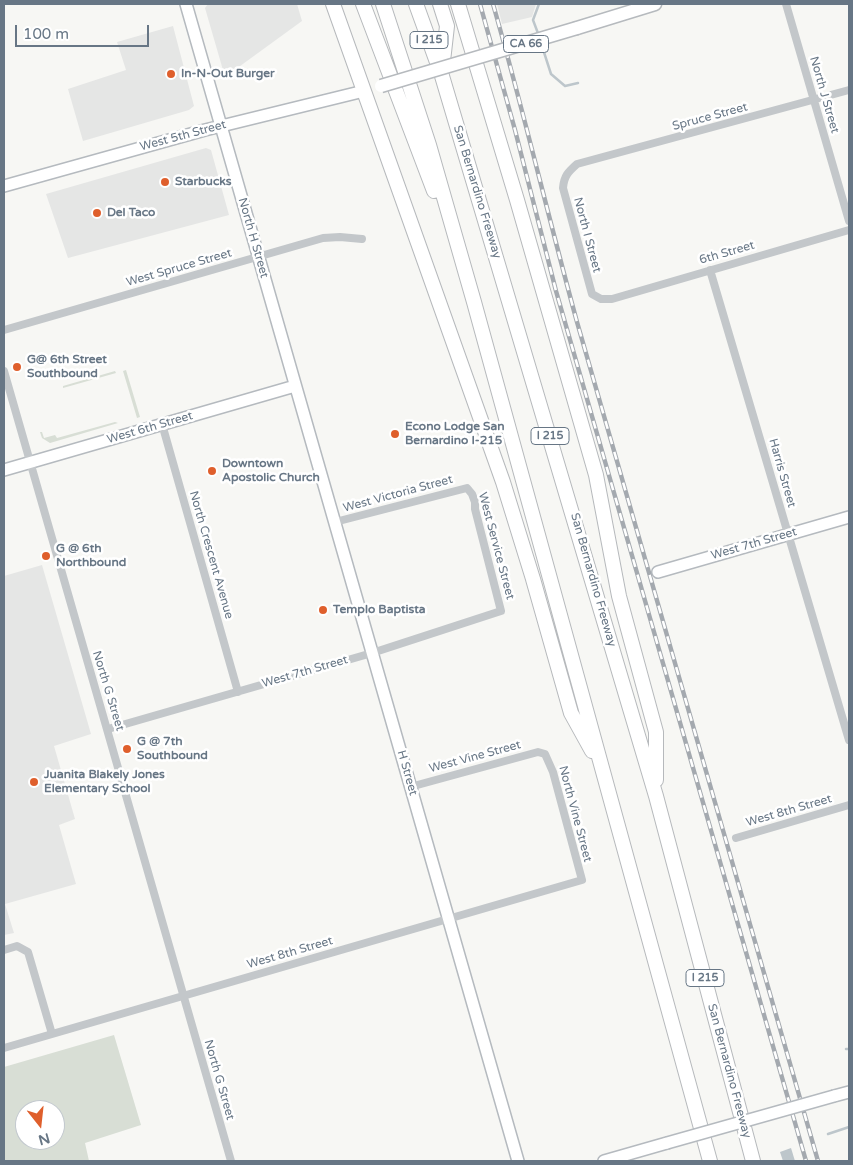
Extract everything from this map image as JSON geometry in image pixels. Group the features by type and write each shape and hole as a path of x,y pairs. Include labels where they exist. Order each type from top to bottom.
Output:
{"highway":[{"path":"333,4 372,89 503,482 571,713 602,769"},
{"path":"363,4 474,302"},
{"name":"I 215","path":"383,4 429,145 474,302 710,1161"},
{"name":"San Bernardino Freeway","path":"416,4 442,76 656,796 753,1161"},
{"path":"440,4 447,26 442,76"},
{"path":"458,4 517,200 596,475 620,596 656,732 656,796"}],"main road":[{"name":"West 5th Street","path":"372,89 655,4"}],"street":[{"name":"North H Street","path":"186,4 295,386"},
{"name":"North J Street","path":"786,4 849,221"},
{"name":"West 5th Street","path":"4,186 221,126 372,89"},
{"name":"Spruce Street","path":"577,164 849,90"},
{"name":"North I Street","path":"577,164 567,172 564,178 563,188 565,196 592,294 602,300 612,299"},
{"name":"6th Street","path":"612,299 849,230"},
{"name":"West Spruce Street","path":"4,330 323,238 362,239"},
{"name":"Harris Street","path":"710,270 849,740"},
{"name":"North G Street","path":"4,371 231,1161"},
{"name":"West 6th Street","path":"4,470 295,386"},
{"name":"H Street","path":"295,386 518,1161"},
{"name":"North Crescent Avenue","path":"162,424 238,692"},
{"name":"West Victoria Street","path":"335,522 467,488"},
{"name":"West Service Street","path":"467,488 475,502 475,509 501,611"},
{"name":"West 7th Street","path":"658,572 849,517"},
{"name":"West 7th Street","path":"108,730 372,652 501,611"},
{"name":"West Vine Street","path":"410,787 538,752 545,754"},
{"name":"North Vine Street","path":"545,754 553,772 582,880"},
{"name":"West 8th Street","path":"736,838 849,805"},
{"name":"West 8th Street","path":"4,1048 582,880"},
{"path":"4,950 17,946 28,952 52,1034"},
{"path":"604,1161 849,1092"}],"shaded area":[{"path":"208,4 297,4 302,21 225,77 205,8"},
{"path":"497,4 536,4 532,17 502,24"},
{"path":"173,26 194,106 189,110 83,141 68,89 126,70 117,42"},
{"path":"206,148 211,150 229,215 68,258 46,194"},
{"path":"126,370 140,417 137,418 123,371"},
{"path":"115,371 116,373 63,388 63,386"},
{"path":"115,422 118,423 50,443 42,438 40,432 42,432 44,438 55,435 57,438"},
{"name":"Juanita Blakely Jones Elementary School","path":"42,565 91,734 54,746 75,819 59,825 76,884 5,904 14,933 4,935 4,576"},
{"path":"114,1035 141,1125 85,1143 89,1161 4,1161 4,1067"},
{"path":"791,1148 795,1161 783,1161 780,1152"}],"waterway":[{"path":"539,4 533,20 539,36"},
{"path":"541,43 551,74 565,86 578,83"},
{"path":"828,1134 849,1127"}],"railway":[{"path":"480,4 515,130 556,291 806,1161"},
{"path":"493,4 577,322 818,1161"}],"place":[{"name":"In-N-Out Burger","path":"171,74"},
{"name":"Starbucks","path":"165,182"},
{"name":"Del Taco","path":"97,213"},
{"name":"G@ 6th Street Southbound","path":"17,367"},
{"name":"Econo Lodge San Bernardino I-215","path":"395,434"},
{"name":"Downtown Apostolic Church","path":"212,471"},
{"name":"G @ 6th Northbound","path":"46,556"},
{"name":"Templo Baptista","path":"323,610"},
{"name":"G @ 7th Southbound","path":"127,749"},
{"name":"Juanita Blakely Jones Elementary School","path":"34,782"}]}
